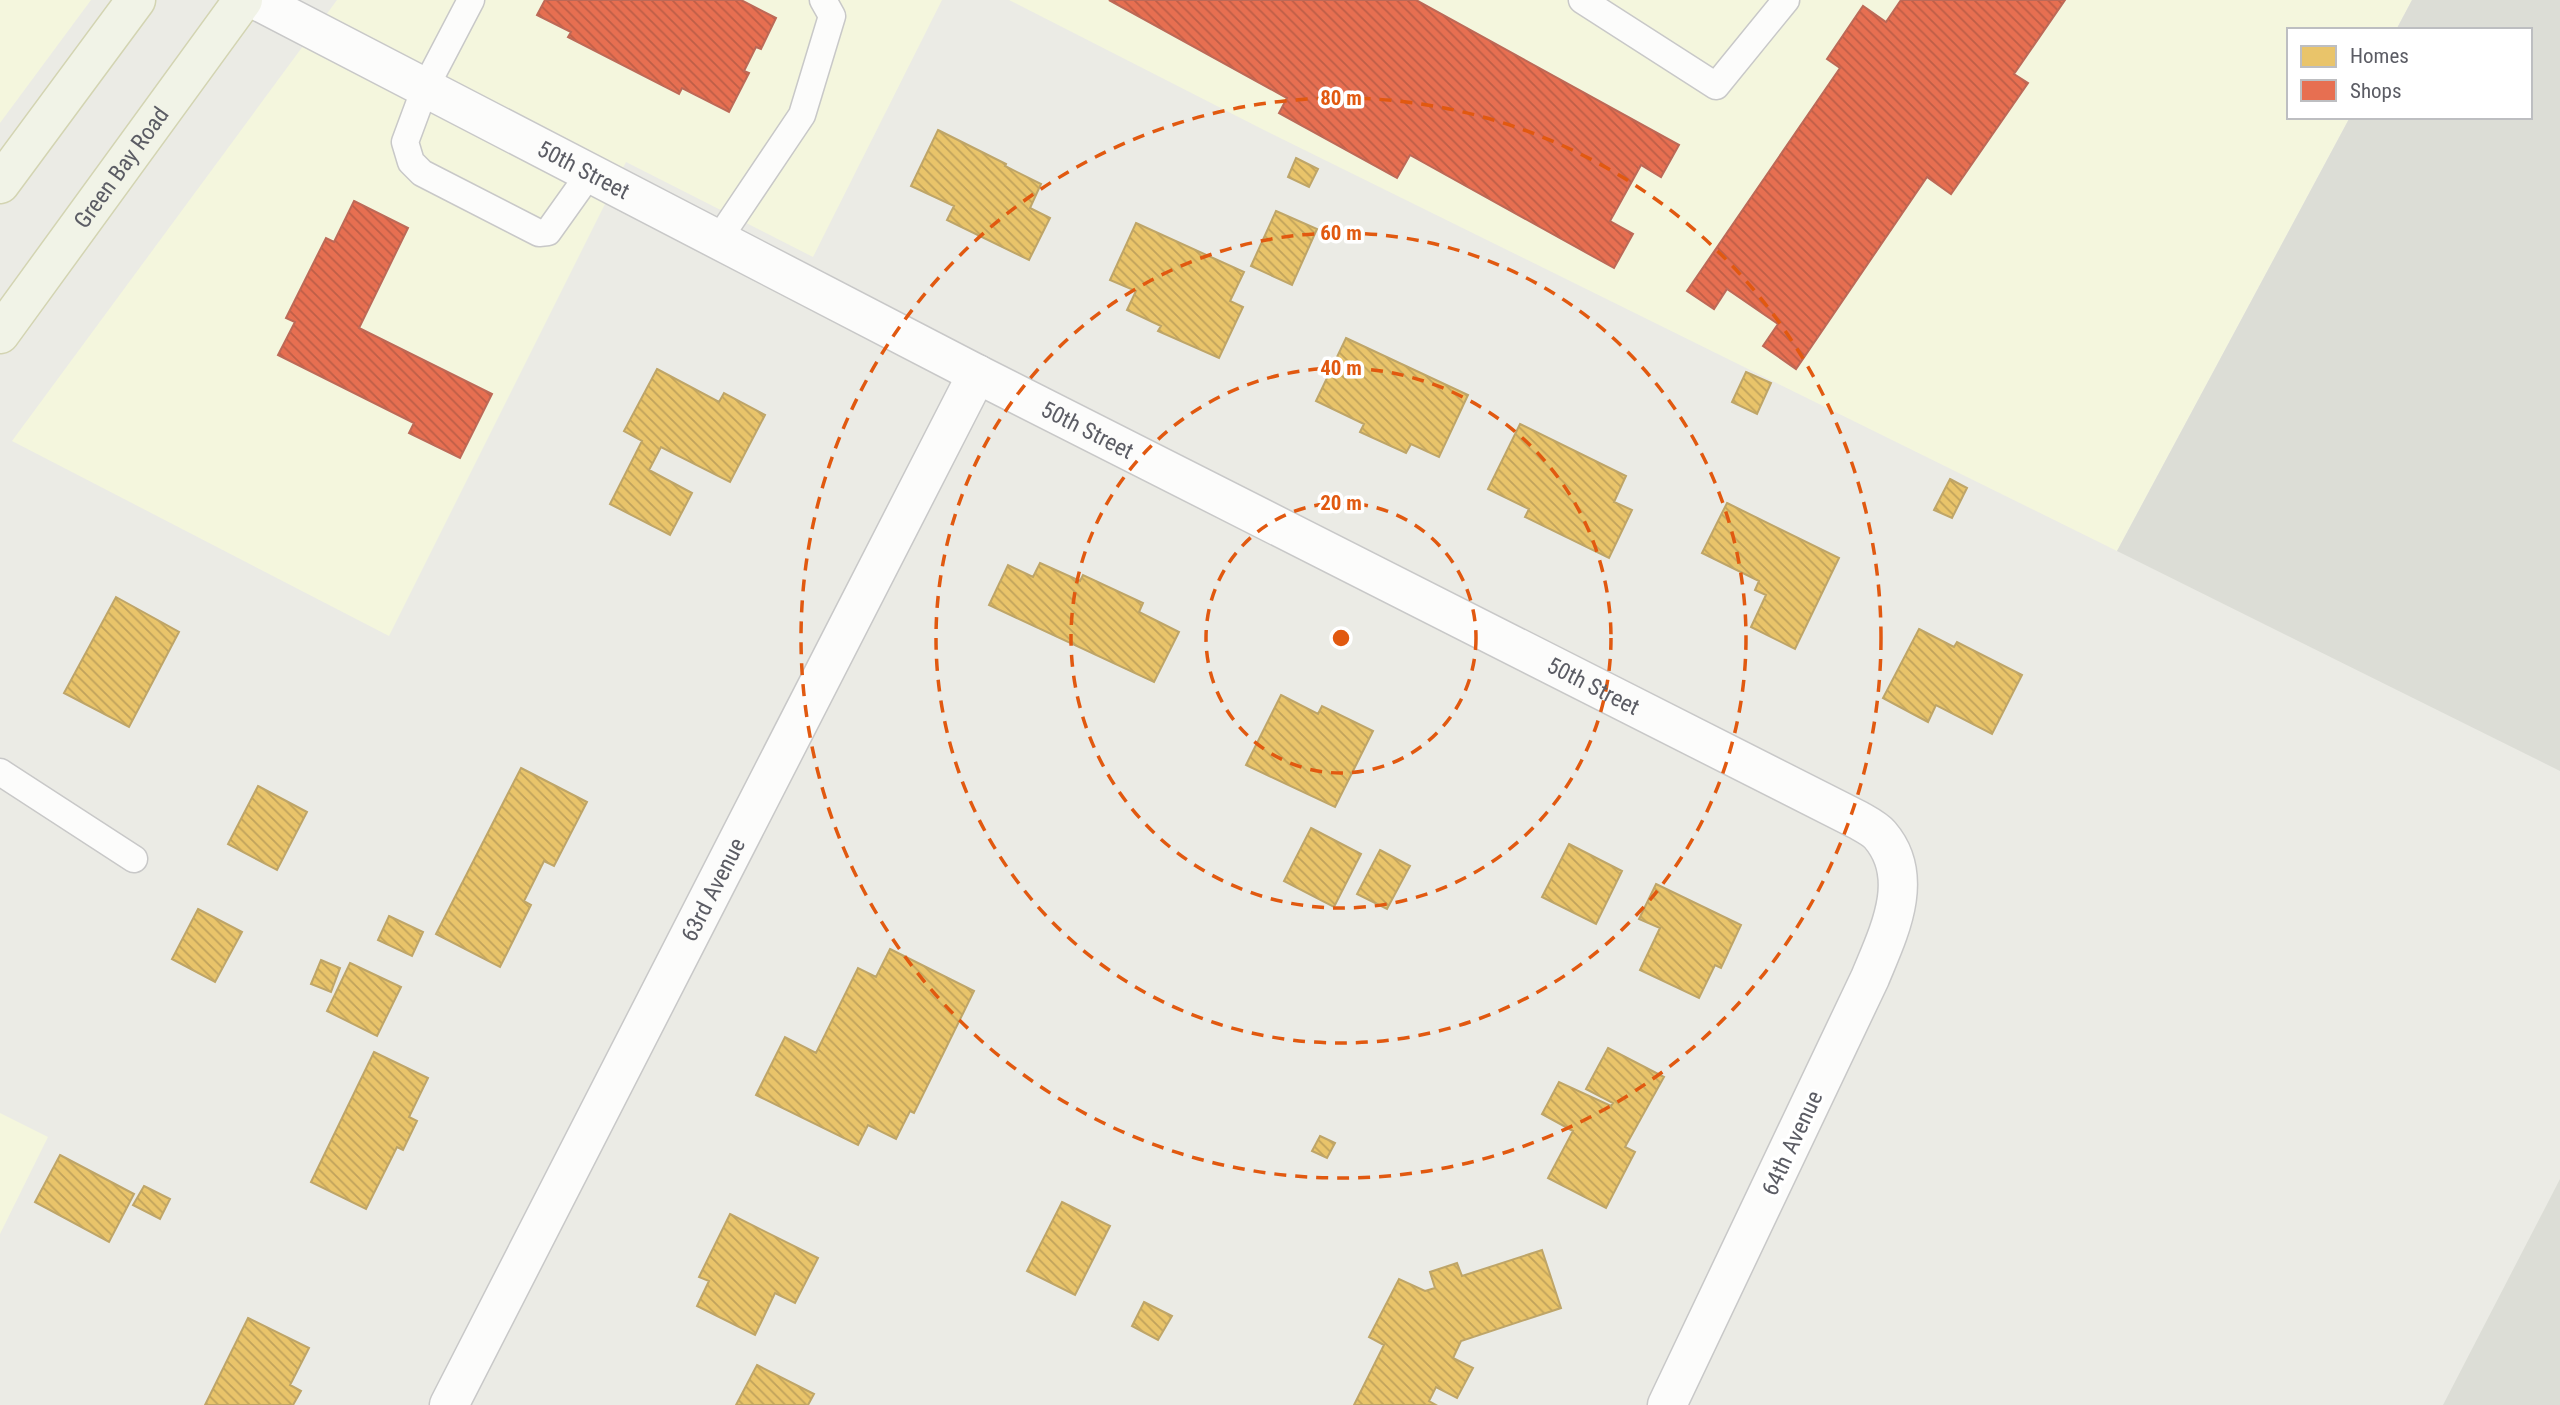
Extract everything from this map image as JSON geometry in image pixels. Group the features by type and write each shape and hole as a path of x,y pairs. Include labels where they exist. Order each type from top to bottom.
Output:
{"main road":[{"path":"0,184 136,0"},
{"name":"Green Bay Road","path":"0,334 243,0"}],"street":[{"name":"50th Street","path":"256,0 977,374 1858,820 1879,833 1892,852 1898,875"},
{"name":"63rd Avenue","path":"449,1405 977,374"},
{"name":"64th Avenue","path":"1667,1405 1870,978 1892,925 1898,897 1898,875"}],"lane":[{"path":"471,0 425,88 405,142 411,162 422,173 539,233 548,232 590,173"},
{"path":"718,240 802,115 832,16 822,0"},
{"path":"1581,0 1716,86 1786,0"},
{"path":"0,772 134,859"}],"shaded area":[{"path":"0,0 91,0 0,123"},
{"path":"337,0 942,0 813,257 626,162 389,636 12,441"},
{"path":"1009,0 2412,0 2397,28 2287,28 2287,119 2349,119 2117,551 1262,129"},
{"path":"2412,0 2560,0 2560,771 2117,551 2349,119 2532,119 2532,28 2397,28"},
{"path":"0,1113 48,1137 0,1234"},
{"path":"2560,1179 2560,1405 2443,1405"}],"building: Homes":[{"path":"938,130 1041,184 1030,208 1050,218 1029,260 947,220 954,206 911,186"},
{"path":"1296,158 1318,169 1309,187 1288,177"},
{"path":"1276,211 1317,229 1292,285 1251,266"},
{"path":"1136,223 1244,272 1230,301 1243,307 1219,358 1158,331 1161,326 1127,310 1136,291 1110,280"},
{"path":"1346,338 1468,395 1439,457 1411,444 1406,453 1360,432 1364,424 1316,401"},
{"path":"657,369 719,402 724,393 765,415 730,482 661,447 649,470 692,493 670,535 610,504 642,441 624,431"},
{"path":"1746,372 1771,383 1757,414 1732,402"},
{"path":"1520,424 1626,476 1614,502 1632,510 1609,558 1525,517 1529,509 1488,489"},
{"path":"1950,479 1967,488 1952,518 1934,510"},
{"path":"1727,503 1839,558 1795,649 1751,627 1766,595 1755,590 1759,581 1702,553"},
{"path":"1040,563 1080,581 1083,575 1143,603 1139,612 1179,632 1154,682 989,605 1008,565 1033,577"},
{"path":"116,597 179,632 129,727 64,693"},
{"path":"1919,629 1954,647 1957,642 2022,675 1992,734 1936,705 1928,722 1883,698"},
{"path":"1281,695 1318,714 1322,706 1373,731 1335,807 1246,765"},
{"path":"521,768 587,802 554,866 544,861 524,901 531,905 500,967 436,934"},
{"path":"258,786 307,812 277,870 228,844"},
{"path":"1311,828 1361,854 1334,907 1284,881"},
{"path":"1569,844 1622,871 1596,924 1542,897"},
{"path":"1380,850 1410,866 1387,909 1357,894"},
{"path":"1656,884 1741,925 1721,968 1715,965 1699,998 1640,970 1660,928 1639,919"},
{"path":"198,909 242,932 215,982 172,959"},
{"path":"389,916 423,932 412,956 378,940"},
{"path":"890,949 974,991 914,1113 910,1111 896,1139 868,1125 858,1145 756,1095 785,1037 816,1053 858,968 876,977"},
{"path":"321,960 340,968 331,992 311,984"},
{"path":"350,963 401,987 377,1036 327,1011"},
{"path":"1608,1048 1664,1077 1625,1147 1635,1152 1606,1208 1548,1178 1573,1131 1542,1114 1559,1082 1611,1106 1613,1103 1586,1089"},
{"path":"374,1052 428,1078 409,1117 417,1121 403,1150 397,1147 366,1209 311,1182"},
{"path":"1320,1136 1335,1143 1327,1158 1312,1151"},
{"path":"60,1155 134,1194 109,1242 35,1202"},
{"path":"144,1186 170,1199 160,1219 133,1205"},
{"path":"1062,1202 1110,1226 1075,1295 1027,1271"},
{"path":"730,1214 818,1258 795,1303 775,1293 755,1335 697,1306 709,1281 699,1277"},
{"path":"1542,1250 1561,1308 1461,1341 1453,1358 1473,1368 1457,1398 1436,1387 1429,1401 1436,1405 1354,1405 1384,1345 1369,1337 1399,1279 1425,1291 1435,1288 1430,1272 1457,1263 1462,1276"},
{"path":"1144,1302 1172,1316 1158,1340 1132,1326"},
{"path":"248,1318 309,1348 290,1385 301,1391 293,1405 205,1405"},
{"path":"757,1365 814,1394 808,1405 736,1405"}],"building: Shops":[{"path":"545,0 741,0 776,18 761,49 756,47 744,71 749,73 729,112 682,88 679,94 568,37 571,32 537,15"},
{"path":"1109,0 1416,0 1679,145 1661,177 1641,165 1610,221 1633,234 1614,268 1410,155 1397,178 1279,113 1287,98"},
{"path":"1901,0 2065,0 2014,74 2028,83 1951,194 1927,177 1796,369 1763,346 1778,324 1727,289 1714,309 1687,291 1840,68 1827,59 1863,6 1886,22"},
{"path":"354,201 408,228 359,328 492,394 460,458 409,433 414,423 278,355 295,322 286,318 326,238 334,242"}]}
